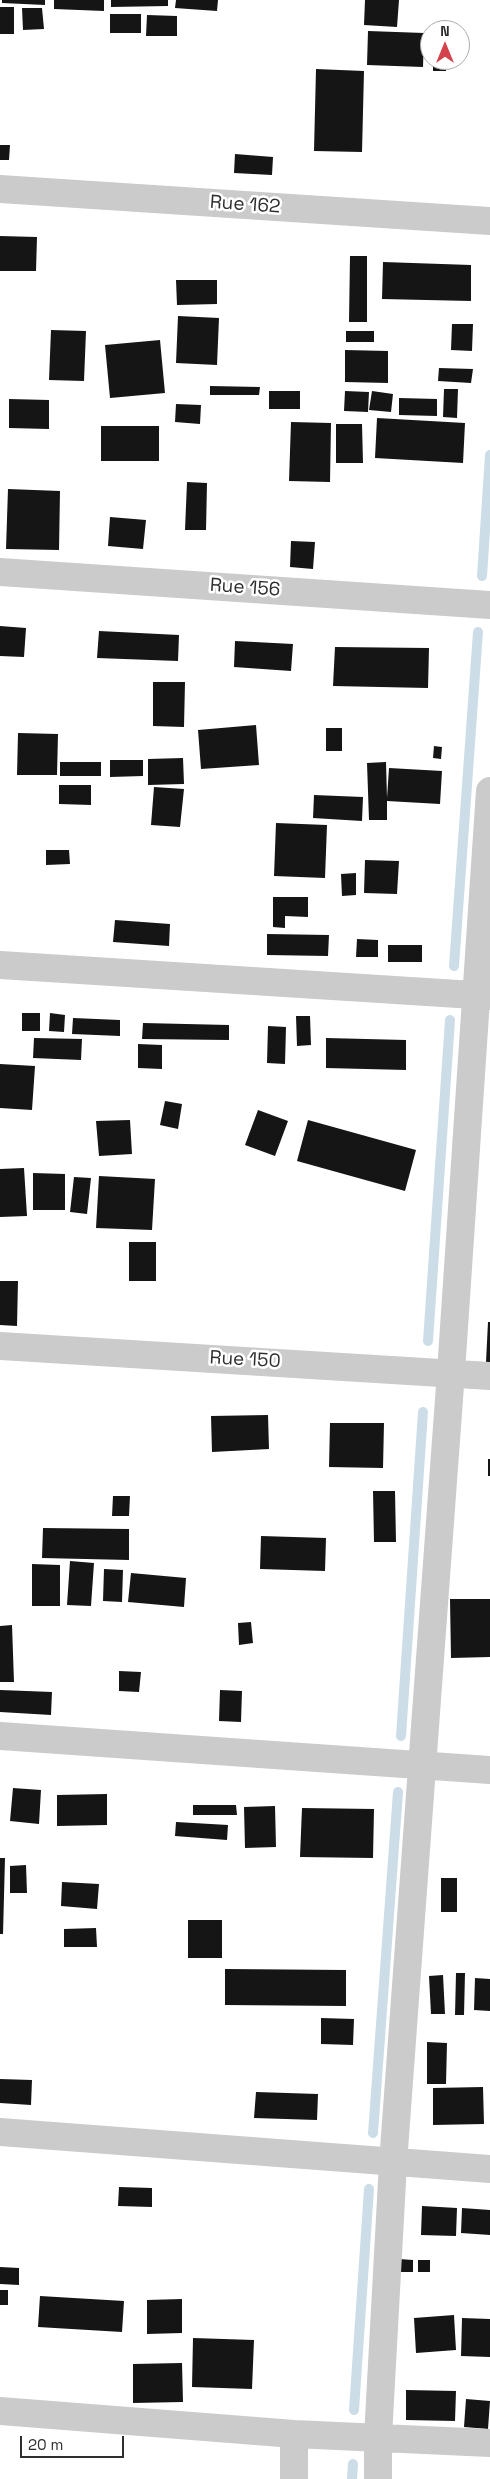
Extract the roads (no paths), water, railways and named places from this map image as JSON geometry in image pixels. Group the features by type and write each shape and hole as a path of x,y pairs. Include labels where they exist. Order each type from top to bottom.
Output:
{"street":[{"name":"Rue 162","path":"0,189 490,221"},
{"name":"Rue 156","path":"0,572 490,605"},
{"path":"378,2479 378,2437 394,2163 451,1372 483,996 490,791"},
{"path":"0,965 483,996"},
{"name":"Rue 150","path":"0,1346 451,1372 490,1376"},
{"path":"0,1736 490,1770"},
{"path":"0,2132 490,2169"},
{"path":"0,2411 294,2434 490,2443"},
{"path":"294,2434 294,2479"}],"waterway":[{"path":"482,576 490,455"},
{"path":"454,966 478,632"},
{"path":"428,1341 450,1020"},
{"path":"401,1736 423,1412"},
{"path":"373,2133 398,1792"},
{"path":"354,2410 369,2189"},
{"path":"352,2479 353,2464"}]}
